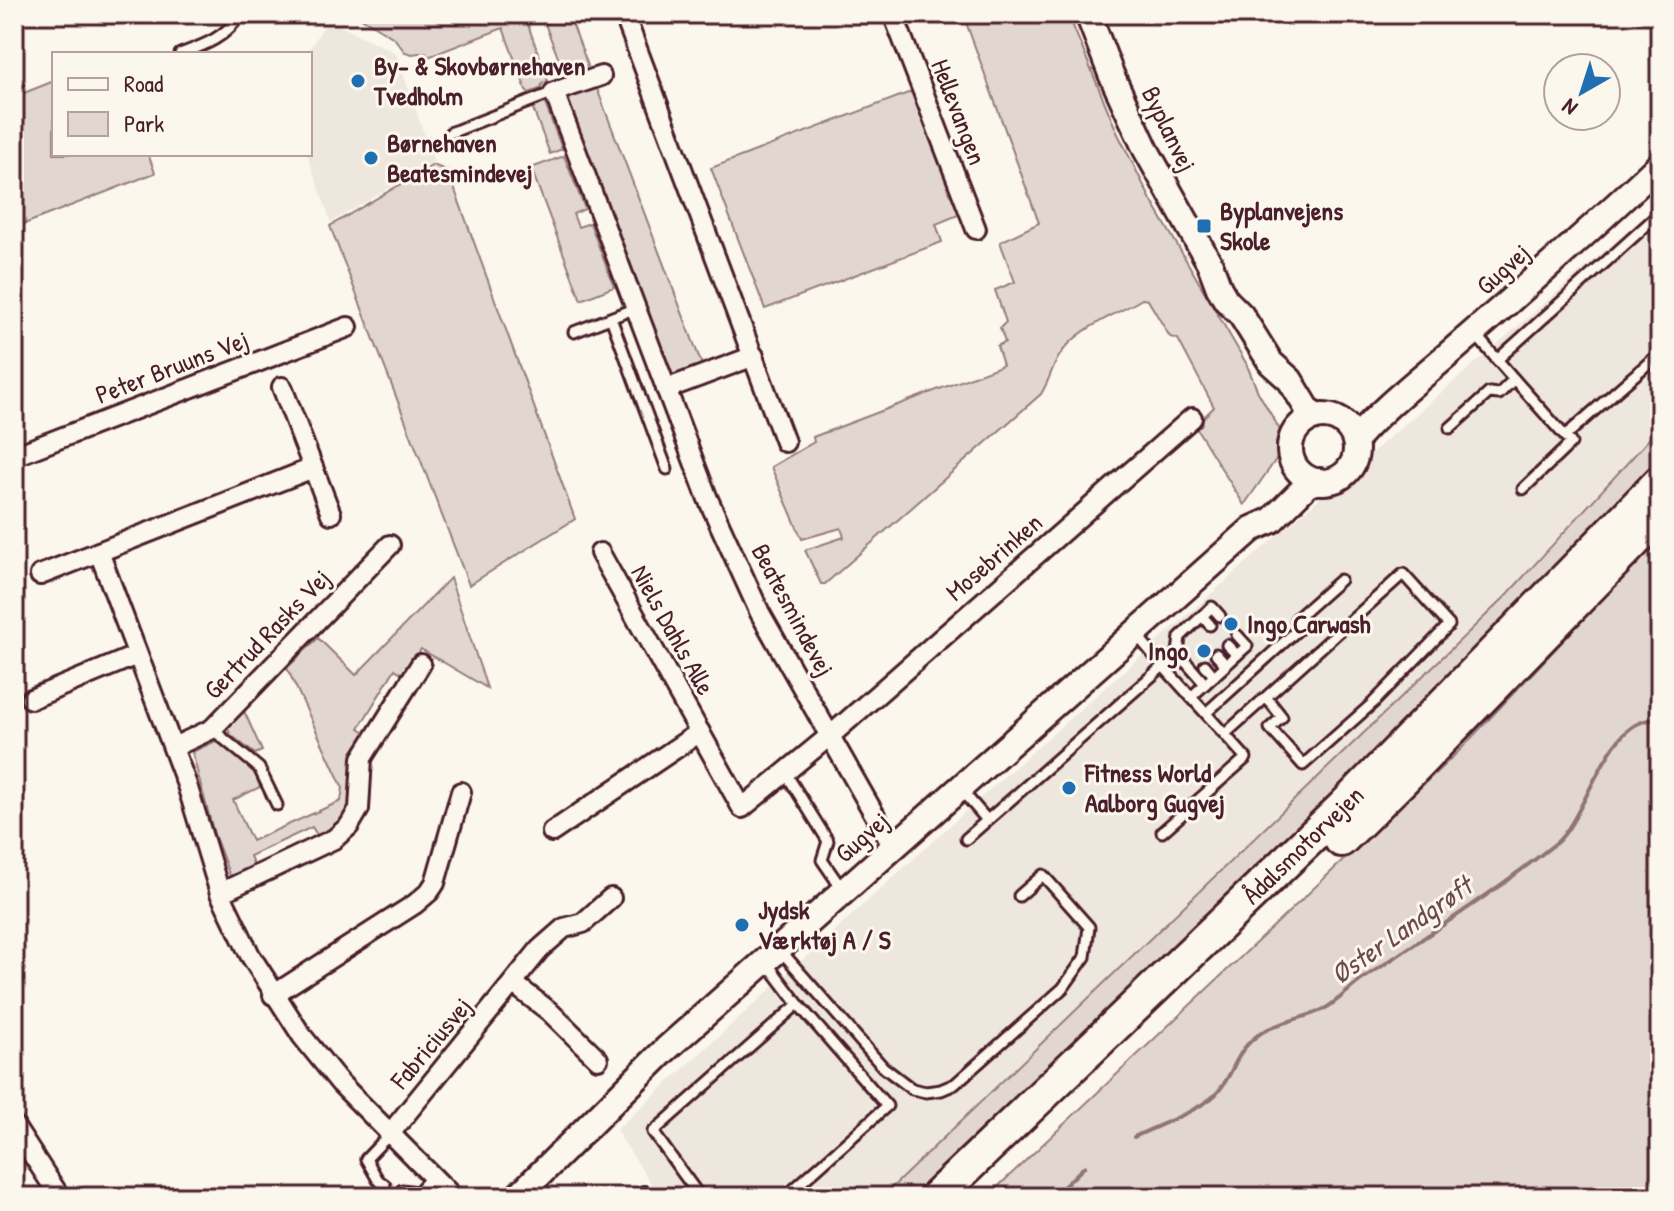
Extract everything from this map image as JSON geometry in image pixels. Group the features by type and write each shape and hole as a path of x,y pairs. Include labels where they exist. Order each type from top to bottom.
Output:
{"highway":[{"name":"Ådalsmotorvejen","path":"936,1197 1343,807 1660,482"},
{"name":"Ådalsmotorvejen","path":"965,1197 1194,982 1405,777 1660,515"}],"street":[{"path":"624,14 785,442"},
{"name":"Hellevangen","path":"893,14 976,229"},
{"name":"Byplanvej","path":"1088,14 1146,150 1210,264 1219,288 1241,315 1271,363 1277,386 1307,422"},
{"path":"554,92 601,76"},
{"name":"Beatesmindevej","path":"554,92 708,499 760,613 893,847"},
{"name":"Gugvej","path":"1349,431 1380,411 1474,333 1660,164"},
{"name":"Peter Bruuns Vej","path":"14,456 348,327"},
{"path":"666,389 754,356"},
{"path":"282,387 331,514"},
{"path":"1326,416 1349,431 1355,458 1338,478 1320,481 1304,475 1292,458 1292,440 1307,422 1326,416"},
{"name":"Mosebrinken","path":"831,735 1192,418"},
{"name":"Gugvej","path":"1252,529 1262,509 1286,480 1292,458"},
{"path":"40,575 313,468"},
{"name":"Gugvej","path":"517,1197 665,1050 772,954 1252,529 1272,520 1308,484 1320,481"},
{"name":"Gertrud Rasks Vej","path":"174,747 212,729 390,545"},
{"path":"99,552 174,747 220,893 250,955 273,995 340,1083 453,1197"},
{"name":"Niels Dahls Alle","path":"600,553 742,808 831,735"},
{"path":"31,699 137,655"},
{"path":"220,893 334,839 349,826 359,809 362,758 421,664"},
{"name":"Niels Dahls Alle","path":"552,832 700,732"},
{"path":"273,995 429,892 435,883 461,792"},
{"name":"Fabriciusvej","path":"389,1135 514,984 522,969 564,928 583,923 611,898"},
{"path":"514,984 549,1011 598,1059"},
{"path":"14,1126 60,1197"}],"lane":[{"path":"186,52 231,30 240,14"},
{"path":"450,133 554,92"},
{"path":"1497,360 1660,213"},
{"path":"574,332 636,308"},
{"path":"611,318 667,469"},
{"path":"1474,333 1571,443 1523,489"},
{"path":"1565,436 1660,353"},
{"path":"1450,428 1489,393 1499,394 1514,379"},
{"path":"1225,734 1266,697 1403,574 1449,625 1373,703 1303,765 1270,728 1282,717 1266,697"},
{"path":"1206,713 1302,626 1296,619 1340,580"},
{"path":"966,839 1178,653 1180,637 1212,607 1220,616"},
{"path":"1202,616 1210,625"},
{"path":"1192,626 1199,635"},
{"path":"1135,633 1246,758 1162,832"},
{"path":"1191,697 1247,646 1237,635"},
{"path":"1180,637 1188,645"},
{"path":"1227,645 1237,655"},
{"path":"1178,653 1205,684"},
{"path":"1216,654 1226,665"},
{"path":"1205,665 1214,676"},
{"path":"212,729 259,768 277,805"},
{"path":"785,772 828,841 822,860 843,891"},
{"path":"960,788 987,820"},
{"path":"772,954 883,1067 912,1089 926,1092 941,1090 955,1084 1063,988 1085,957 1089,927 1043,875 1019,896"},
{"path":"772,954 798,1004 887,1106 785,1197"},
{"path":"700,1197 653,1132 798,1004"},
{"path":"385,1185 378,1180 366,1159 389,1135"},
{"path":"402,1190 418,1192 432,1176"}],"shaded area":[{"path":"328,20 396,53 434,162 331,222 308,156 312,156 312,52 307,52"},
{"path":"1660,203 1660,427 1506,596 882,1197 660,1197 616,1130 988,791 1321,497 1339,493 1351,485 1362,474 1367,457"}],"green space":[{"path":"355,14 524,14 548,81 540,89 529,93 526,90 503,28 428,57 426,52 405,52 394,38"},
{"path":"963,14 1068,14 1117,132 1151,200 1246,363 1258,392 1280,430 1276,442 1277,458 1244,505 1195,426 1214,407 1178,339 1170,337 1148,300 1142,299 1076,337 1057,359 1041,394 825,584 821,584 805,550 844,537 841,528 802,539 771,467 814,442 813,437 1003,365 997,346 1005,342 1000,328 1006,322 995,290 1015,282 1000,242 1039,223"},
{"path":"569,15 588,66 565,75 545,24"},
{"path":"52,82 52,156 149,156 155,173 14,228 14,97"},
{"path":"596,86 702,365 671,376 566,100 571,95"},
{"path":"916,90 963,213 936,224 942,242 765,309 711,168"},
{"path":"544,101 562,149 550,154 532,106"},
{"path":"564,156 585,209 573,214 578,227 590,223 614,287 581,300 531,168"},
{"path":"433,165 448,171 575,519 469,585 330,226"},
{"path":"1660,427 1660,461 1487,644 1360,770 914,1197 882,1197 1506,596"},
{"path":"1660,538 1660,1197 987,1197 1460,750"},
{"path":"450,578 487,688 421,649 404,675 395,669 359,728 368,734 347,816 319,838 312,827 250,856 255,868 231,879 214,834 192,752 216,741 254,771 260,787 233,800 252,841 341,801 343,788 287,668 318,638 356,675"},
{"path":"244,711 262,751 255,754 231,735 227,728"}],"waterway":[{"name":"Øster Landgrøft","path":"1134,1137 1208,1101 1222,1088 1245,1048 1261,1033 1330,1006 1361,980 1487,895 1556,843 1578,812 1600,768 1627,731 1642,722 1660,721"},
{"name":"Øster Landgrøft","path":"1053,1197 1085,1166"}],"place":[{"name":"By- & Skovbørnehaven Tvedholm","path":"358,81"},
{"name":"Børnehaven Beatesmindevej","path":"371,158"},
{"name":"Byplanvejens Skole","path":"1204,226"},
{"name":"Ingo Carwash","path":"1231,624"},
{"name":"Ingo","path":"1204,651"},
{"name":"Fitness World Aalborg Gugvej","path":"1069,788"},
{"name":"Jydsk Værktøj A / S","path":"742,925"}]}
